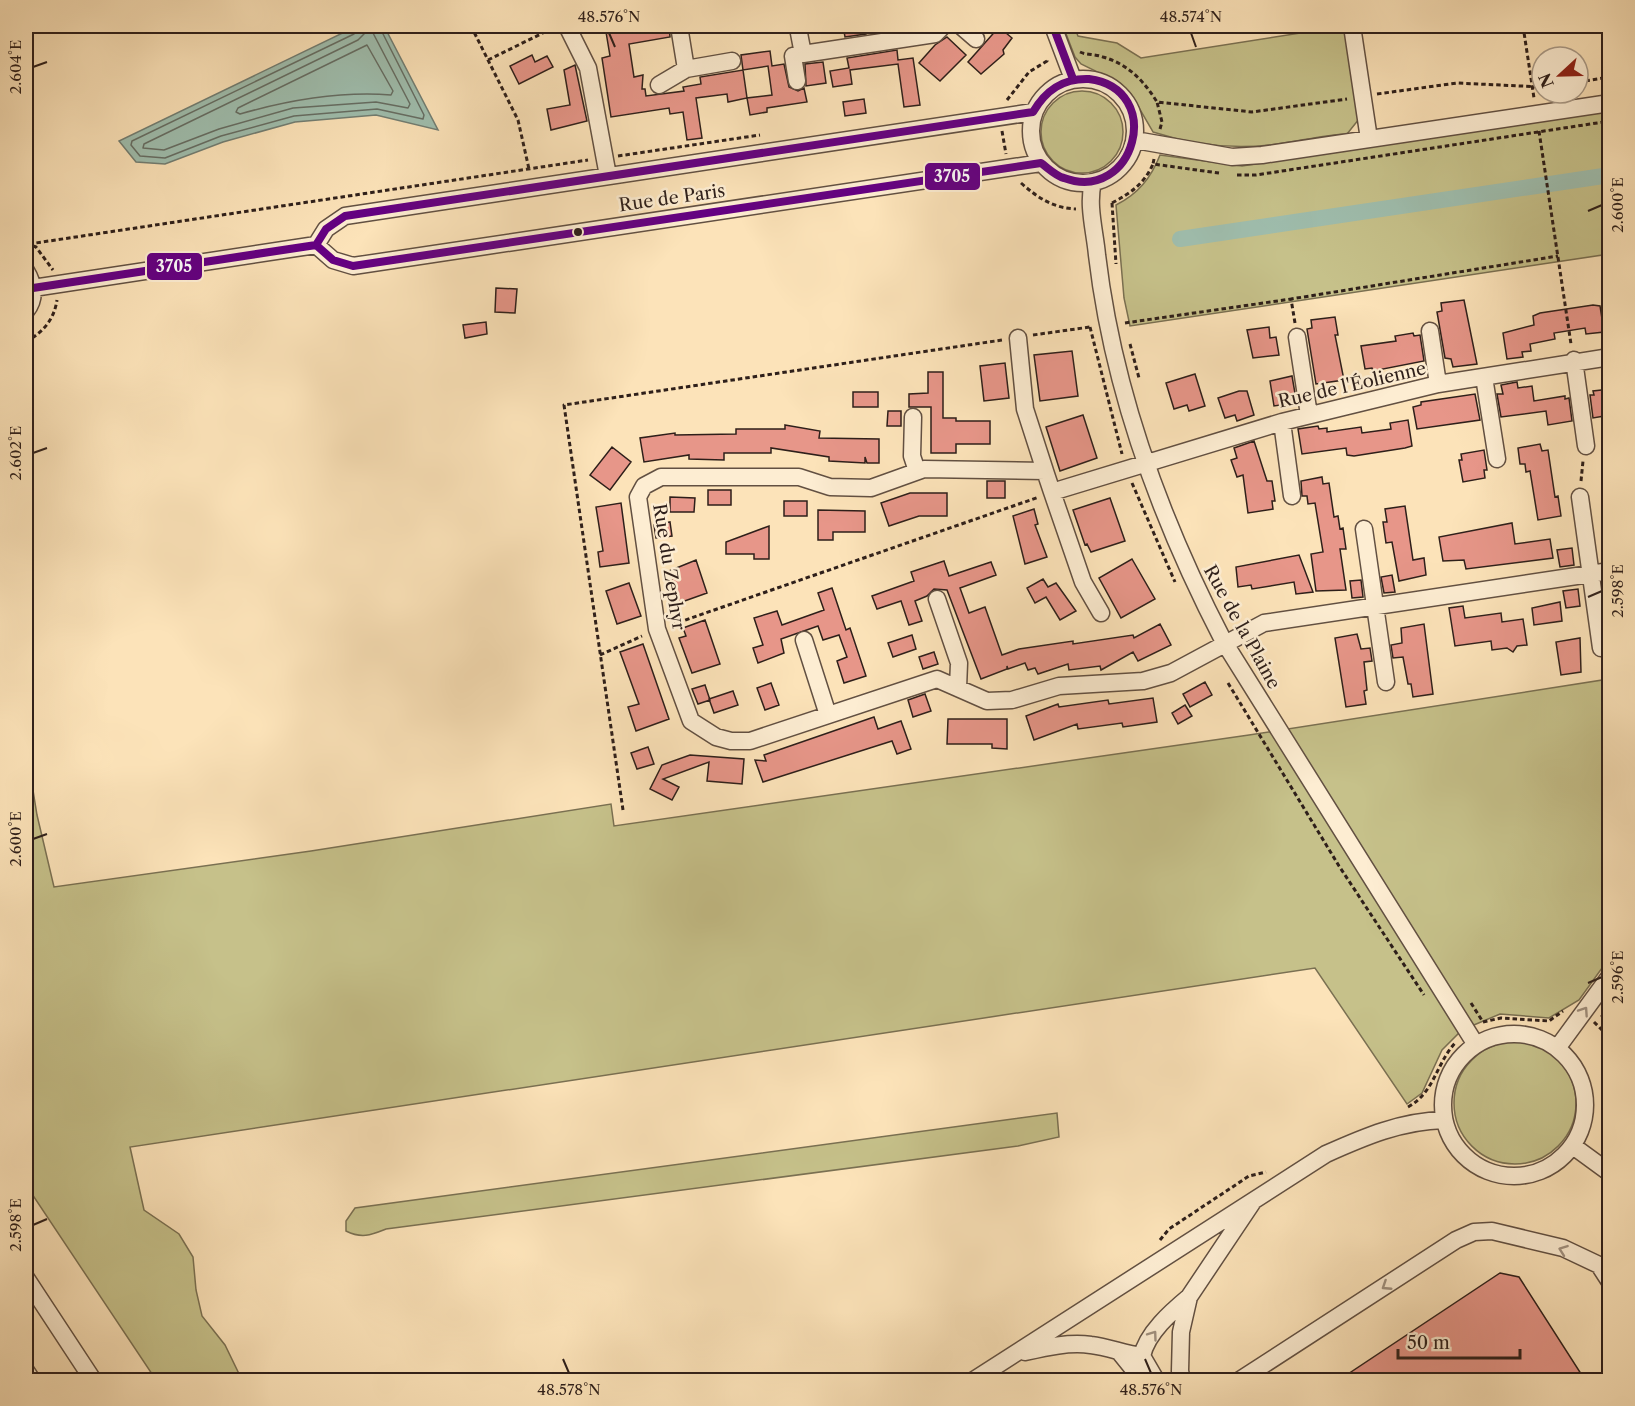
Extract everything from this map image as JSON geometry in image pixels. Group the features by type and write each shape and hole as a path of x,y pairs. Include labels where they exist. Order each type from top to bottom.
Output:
{"street":[{"path":"567,26 588,68 608,176"},
{"path":"679,26 686,69"},
{"path":"791,56 935,34 943,26"},
{"path":"961,26 976,39"},
{"path":"1053,26 1073,79"},
{"path":"1352,26 1369,139"},
{"path":"797,81 791,56 798,28"},
{"path":"659,85 686,69 732,61"},
{"path":"1073,79 1094,79 1109,85 1122,95 1131,109 1135,124 1135,140 1130,156 1108,177 1093,182 1076,183 1060,178 1041,163 1032,143 1030,128 1034,112 1050,89 1073,79"},
{"path":"1135,140 1232,157 1610,103"},
{"name":"Rue de Paris","path":"1034,112 345,216 327,229 316,245 333,260 353,266 1041,163"},
{"name":"Rue de la Plaine","path":"1093,182 1092,208 1103,302 1125,398 1145,465 1192,581 1224,642 1476,1045"},
{"path":"33,288 316,245"},
{"path":"26,271 33,288 33,298 26,311"},
{"path":"1430,331 1438,384"},
{"path":"1297,337 1309,415"},
{"path":"1018,338 1025,409 1083,582 1101,613"},
{"name":"Rue de l'Éolienne","path":"1145,465 1248,430 1438,384 1574,360 1610,357"},
{"path":"1574,360 1586,446"},
{"path":"1484,377 1497,459"},
{"path":"913,417 912,456 917,471"},
{"path":"1282,422 1292,496"},
{"path":"1052,492 1145,465"},
{"name":"Rue du Zephyr","path":"1045,471 924,469 871,488 830,487 799,477 661,477 644,486 638,497 657,629 691,721 716,737 731,741 750,741 937,679 987,701 1012,700 1059,686 1143,681 1171,673 1224,642"},
{"path":"1580,497 1601,648"},
{"path":"1364,529 1386,682"},
{"path":"1224,642 1264,623 1610,571"},
{"path":"937,599 959,663 958,688"},
{"path":"804,640 828,715"},
{"path":"1558,1047 1610,975"},
{"path":"1515,1033 1536,1037 1558,1047 1571,1062 1581,1082 1586,1104 1582,1126 1573,1146 1556,1163 1535,1173 1512,1176 1489,1172 1469,1160 1453,1142 1444,1120 1443,1099 1448,1078 1459,1059 1476,1045 1494,1036 1515,1033"},
{"path":"974,1380 1326,1154 1368,1135 1411,1123 1444,1120"},
{"path":"1573,1146 1610,1173"},
{"path":"1156,1380 1142,1356 1143,1348 1168,1315 1189,1298 1256,1197"},
{"path":"1240,1380 1455,1240 1474,1233 1492,1232 1563,1248 1599,1265 1610,1282"},
{"path":"26,1278 93,1380"},
{"path":"1182,1380 1180,1371 1181,1332 1189,1298"},
{"path":"1013,1355 1068,1344 1094,1345 1121,1354 1142,1356"},
{"path":"1121,1354 1142,1380"},
{"path":"26,1371 32,1380"}],"path":[{"path":"471,26 518,120 529,169"},
{"path":"488,60 556,26"},
{"path":"1524,26 1530,68"},
{"path":"1076,44 1080,53 1102,56 1125,66 1146,85 1157,102 1162,122 1156,145"},
{"path":"1044,52 1047,61 1029,72 1008,99 1004,117 1002,135 1005,152 1020,182 1036,197 1057,207 1092,208 1112,203 1134,191 1149,175 1153,164"},
{"path":"1590,80 1610,77"},
{"path":"1157,102 1252,112 1457,83 1530,89"},
{"path":"997,101 1008,99"},
{"path":"1535,105 1574,360"},
{"path":"26,243 768,134"},
{"path":"1125,323 1558,256"},
{"path":"1291,299 1297,337"},
{"path":"1580,497 1581,472 1586,446"},
{"path":"600,655 657,629 1052,492"},
{"path":"1610,1011 1594,1022 1610,1038"}],"shaded area":[{"path":"1063,26 1074,26 1078,36 1117,43 1141,58 1345,26 1359,119 1347,134 1262,146 1215,145 1153,132 1131,94 1120,83 1081,64 1075,57"},
{"path":"1074,91 1090,91 1105,98 1116,109 1123,124 1120,148 1111,161 1090,173 1074,173 1059,166 1048,155 1041,140 1041,124 1048,109 1059,98"},
{"path":"1609,111 1609,254 1130,326 1124,298 1116,205 1131,196 1143,184 1160,155 1242,166"},
{"path":"1609,679 1609,962 1579,1000 1549,1018 1500,1014 1462,1030 1442,1050 1422,1093 1407,1104 1315,968 130,1147 144,1210 179,1234 193,1257 196,1290 202,1316 225,1345 242,1380 156,1380 26,1185 26,747 37,815 54,887 311,851 611,804 614,826 1249,735"},
{"path":"1515,1042 1538,1047 1549,1052 1558,1060 1566,1069 1571,1080 1576,1103 1571,1126 1566,1137 1558,1146 1549,1154 1538,1159 1515,1164 1492,1159 1481,1154 1472,1146 1464,1137 1459,1126 1454,1103 1459,1080 1464,1069 1472,1060 1481,1052 1492,1047"},
{"path":"1057,1113 1059,1137 1018,1146 386,1229 366,1235 346,1231 346,1221 355,1208"}],"water":[{"path":"357,26 384,26 438,130 376,115 295,122 223,142 165,164 136,162 119,141"}],"building":[{"path":"605,26 669,26 670,37 629,44 634,77 643,75 642,89 645,89 646,96 684,91 683,87 701,84 700,77 743,70 747,98 728,102 727,94 696,98 702,138 687,140 683,112 670,114 669,108 611,117 602,58 610,56"},
{"path":"843,26 865,26 866,34 845,37"},
{"path":"999,27 1012,38 1003,50 1004,54 981,74 968,62"},
{"path":"947,37 966,55 940,81 919,63 935,45"},
{"path":"897,50 898,60 913,58 920,105 904,107 898,64 850,70 852,84 833,87 830,71 849,68 847,58"},
{"path":"770,51 772,66 784,64 789,87 798,91 804,88 807,102 767,108 767,112 750,115 747,98 772,95 768,66 743,70 741,55"},
{"path":"532,55 535,62 547,56 553,67 519,84 510,66"},
{"path":"823,62 826,83 806,86 805,64"},
{"path":"575,65 587,121 551,130 547,109 570,105 564,70"},
{"path":"864,99 866,113 845,116 843,102"},
{"path":"496,288 517,289 515,313 495,312"},
{"path":"1464,300 1477,364 1453,367 1451,359 1445,358 1437,312 1442,311 1441,303"},
{"path":"1593,305 1600,306 1604,332 1586,334 1585,328 1554,333 1555,339 1530,344 1531,351 1522,352 1523,357 1507,359 1503,333 1534,325 1533,316 1540,313"},
{"path":"1335,317 1338,335 1335,335 1344,380 1316,384 1307,329 1312,328 1311,320"},
{"path":"486,322 487,334 465,338 463,325"},
{"path":"1269,327 1270,338 1276,337 1279,355 1253,358 1247,330"},
{"path":"1413,333 1414,336 1420,335 1424,361 1373,371 1372,368 1365,369 1361,346 1396,341 1395,336"},
{"path":"1072,351 1078,396 1040,401 1034,355"},
{"path":"1005,363 1009,398 984,401 980,366"},
{"path":"928,372 943,372 943,418 956,418 956,421 990,421 990,444 956,444 956,453 931,453 931,407 909,407 909,394 928,393"},
{"path":"1195,374 1205,406 1189,411 1187,405 1174,409 1166,383"},
{"path":"1292,376 1296,399 1293,399 1294,403 1274,406 1270,381"},
{"path":"1517,382 1518,388 1532,386 1534,401 1565,396 1565,399 1569,398 1572,421 1548,425 1546,411 1501,417 1497,394 1503,394 1501,385"},
{"path":"1610,389 1610,415 1593,418 1590,395 1594,395 1593,391"},
{"path":"1239,391 1247,391 1254,415 1237,421 1235,415 1225,418 1218,398"},
{"path":"853,392 878,392 878,407 853,407"},
{"path":"1475,394 1480,420 1417,429 1413,407 1421,405 1421,402"},
{"path":"888,411 901,411 901,426 887,426"},
{"path":"1083,415 1097,458 1060,471 1046,427"},
{"path":"1408,420 1412,446 1354,456 1347,455 1346,448 1302,454 1298,429 1318,426 1319,429 1327,428 1327,432 1361,427 1362,433 1391,429 1390,423"},
{"path":"785,425 820,431 819,438 879,439 879,463 867,463 865,457 865,463 829,461 829,457 771,448 771,453 724,453 724,460 689,459 689,455 644,462 640,438 675,433 675,435 736,434 736,429 785,429"},
{"path":"1254,441 1267,481 1272,481 1275,501 1272,501 1273,509 1248,513 1243,475 1237,477 1231,460 1237,458 1234,448"},
{"path":"1540,444 1542,451 1548,450 1555,497 1558,496 1561,516 1538,520 1530,471 1526,472 1525,464 1520,464 1518,448"},
{"path":"612,447 631,462 610,490 590,475"},
{"path":"1484,450 1487,470 1484,470 1485,478 1463,482 1459,460 1462,460 1461,454"},
{"path":"1322,477 1323,484 1329,483 1334,517 1338,516 1340,529 1343,528 1346,549 1340,549 1346,590 1316,591 1311,554 1323,552 1315,503 1308,504 1307,496 1302,496 1301,481"},
{"path":"987,481 1005,481 1005,498 987,498"},
{"path":"708,490 731,490 731,505 708,505"},
{"path":"910,493 947,493 947,516 919,516 889,526 881,503"},
{"path":"670,497 695,498 694,512 670,512"},
{"path":"1110,498 1125,541 1091,552 1087,544 1085,545 1073,510"},
{"path":"784,501 807,501 807,516 784,516"},
{"path":"621,503 629,563 600,567 598,552 603,551 596,507"},
{"path":"1405,506 1413,560 1424,558 1426,575 1399,581 1392,542 1386,543 1383,522 1387,522 1385,509"},
{"path":"1034,509 1038,524 1035,525 1047,557 1025,564 1013,516"},
{"path":"818,510 865,511 865,532 833,532 833,540 818,540"},
{"path":"670,522 672,536 656,538 654,525"},
{"path":"1512,523 1515,544 1550,539 1553,558 1466,569 1464,560 1443,561 1439,537"},
{"path":"769,526 769,559 754,559 754,554 726,554 726,542"},
{"path":"1572,548 1574,565 1560,567 1557,550"},
{"path":"1299,555 1313,592 1296,594 1294,582 1252,589 1251,585 1238,587 1236,567"},
{"path":"1132,559 1155,599 1121,618 1099,578"},
{"path":"696,560 707,593 679,603 669,571"},
{"path":"944,561 949,576 991,562 996,575 960,588 969,613 985,607 1002,655 1019,649 1073,641 1073,644 1133,635 1134,638 1160,624 1171,645 1138,661 1133,652 1101,670 1100,666 1069,670 1068,664 1038,674 1035,668 1028,670 1025,663 1008,669 1007,666 1007,669 981,679 947,590 934,589 927,596 915,601 922,621 909,625 901,601 877,609 872,596 914,581 911,572"},
{"path":"1392,575 1395,592 1384,593 1381,577"},
{"path":"1043,579 1048,587 1056,583 1076,611 1060,620 1046,597 1035,603 1027,588"},
{"path":"1361,580 1363,597 1352,598 1350,581"},
{"path":"629,583 641,616 617,624 606,591"},
{"path":"832,588 846,630 850,628 866,676 844,683 837,661 847,657 839,635 823,640 818,626 781,639 784,653 758,663 753,648 763,645 754,618 777,611 782,625 824,610 818,593"},
{"path":"1578,589 1580,606 1566,608 1563,591"},
{"path":"1560,602 1562,621 1534,625 1532,608"},
{"path":"1463,606 1465,618 1501,613 1502,622 1523,619 1527,645 1517,646 1513,652 1507,648 1492,650 1491,641 1455,646 1449,608"},
{"path":"705,620 720,664 692,673 679,638 686,636 683,628"},
{"path":"1424,624 1433,694 1413,697 1403,657 1393,658 1391,645 1402,643 1401,628"},
{"path":"1357,634 1361,649 1370,648 1372,661 1364,662 1366,704 1346,707 1335,638"},
{"path":"912,635 916,649 893,657 888,643"},
{"path":"1580,638 1581,672 1561,675 1556,642"},
{"path":"643,644 669,719 636,731 628,707 639,704 620,652"},
{"path":"934,652 938,664 923,669 919,657"},
{"path":"1205,682 1212,695 1190,707 1183,694"},
{"path":"771,683 779,705 765,710 757,688"},
{"path":"705,685 710,700 698,704 692,689"},
{"path":"733,691 738,705 714,713 709,699"},
{"path":"925,694 931,711 913,717 908,700"},
{"path":"1153,698 1157,722 1123,727 1122,723 1078,729 1077,724 1034,740 1026,716 1058,704 1059,707 1108,700 1109,704"},
{"path":"1185,705 1192,716 1178,724 1172,713"},
{"path":"874,717 878,729 901,721 911,749 897,754 892,741 763,782 755,760 766,761 764,755"},
{"path":"948,719 1007,719 1007,749 992,748 992,744 947,744"},
{"path":"648,747 654,764 637,769 631,753"},
{"path":"690,755 744,759 742,784 707,781 709,762 663,779 679,787 672,800 650,789 662,765"},
{"path":"1500,1273 1519,1277 1585,1380 1339,1380"}],"waterway":[{"path":"1180,239 1610,175"}],"transit line":[{"name":"3705","path":"1053,26 1073,79"},
{"name":"3705","path":"1089,79 1113,87 1128,102 1134,122 1132,142 1123,161 1109,175 1089,182 1061,177 1041,163 353,266 333,260 316,245 326,229 345,216 1033,112 1044,97 1056,87 1071,81 1089,79"},
{"name":"3705","path":"33,288 316,245"}]}
